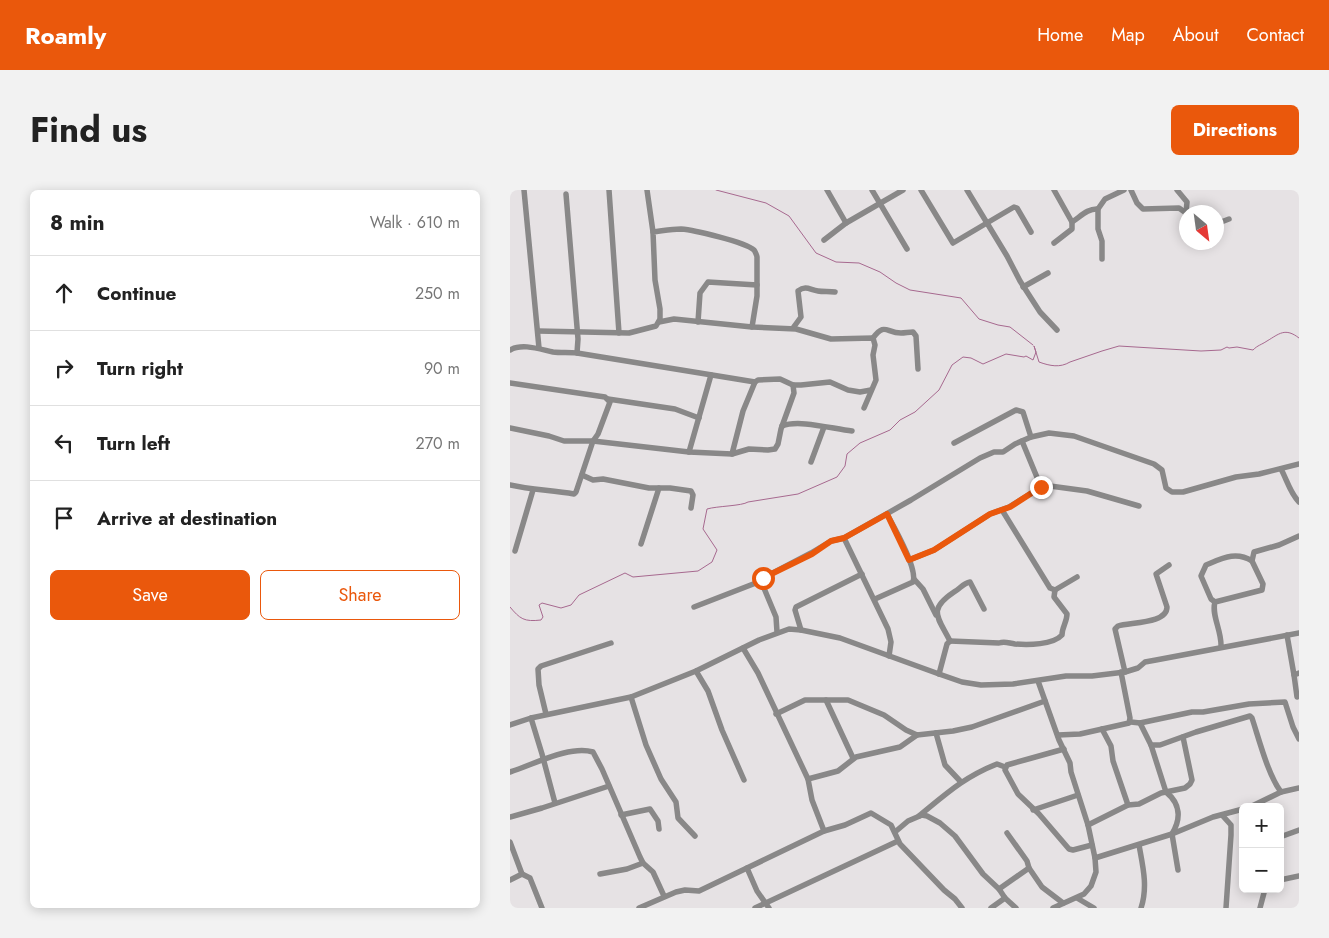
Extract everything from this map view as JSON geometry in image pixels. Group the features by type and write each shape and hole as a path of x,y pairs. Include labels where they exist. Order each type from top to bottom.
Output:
{"street":[{"path":"524,190 539,348"},
{"path":"609,190 619,333"},
{"path":"538,331 629,333 656,326 660,309 655,280 653,232 647,190"},
{"path":"827,190 846,223"},
{"path":"872,190 907,248"},
{"path":"824,240 846,223 904,190"},
{"path":"921,190 951,242 987,223 1010,208 1016,207 1031,232"},
{"path":"967,190 1040,312 1057,330"},
{"path":"1054,190 1072,222 1072,229 1054,243"},
{"path":"1072,222 1094,206 1124,190"},
{"path":"1130,190 1137,203 1143,209 1179,208"},
{"path":"1177,190 1188,202 1187,205"},
{"path":"566,194 578,333 577,352"},
{"path":"1102,259 1102,241 1098,229 1098,209 1105,200"},
{"path":"1088,211 1094,208 1098,209"},
{"path":"1224,221 1229,219"},
{"path":"653,232 679,229 689,230 721,237 754,250 757,257 757,286 752,327"},
{"path":"1024,287 1048,273"},
{"path":"698,322 700,293 708,282 757,286"},
{"path":"793,328 801,316 798,291 807,287 817,291 835,292"},
{"path":"658,322 674,319 752,327 793,328 831,339 872,338 878,331 886,328 901,333 913,332 916,336 918,369"},
{"path":"864,408 876,380 873,355 875,345 872,338"},
{"path":"510,350 516,347 539,348 554,352 577,352 755,382"},
{"path":"689,452 711,375"},
{"path":"732,454 743,411 755,382 760,379 780,380 793,385 830,382 848,390 860,392 871,390"},
{"path":"510,383 675,409 699,418"},
{"path":"510,428 561,440 593,441 689,452 732,454 749,450 772,450 778,444 782,426 794,393 793,385"},
{"path":"510,485 533,490 574,494 593,441 598,434 610,402 608,399"},
{"path":"954,443 1016,410 1023,412 1031,437"},
{"path":"782,426 804,424 852,431"},
{"path":"811,462 824,427"},
{"path":"694,607 761,581 763,578 812,554 831,541 844,538 887,514 980,458 994,452 1003,452 1031,437 1049,433 1074,436 1154,464 1162,470 1166,488 1172,492 1183,492 1236,477 1299,464"},
{"path":"1022,441 1041,487"},
{"path":"1281,468 1288,480 1292,496 1299,502"},
{"path":"582,475 594,480 603,479 691,491 693,495 691,508"},
{"path":"909,560 934,550 990,514 1002,510 1041,487 1050,486 1086,491 1139,506"},
{"path":"641,544 659,488"},
{"path":"515,551 533,490"},
{"path":"1002,510 1028,549 1046,582 1050,588 1055,590"},
{"path":"887,514 909,560 915,575 914,579 923,589 950,641"},
{"path":"1252,561 1254,552 1279,545 1299,536"},
{"path":"844,538 890,634 889,656"},
{"path":"1243,556 1252,561 1263,584 1262,590 1216,602 1211,599 1201,576 1206,565 1225,557 1243,556"},
{"path":"1131,722 1116,629 1125,623 1144,621 1165,615 1167,607 1156,574 1169,565"},
{"path":"801,630 795,610 796,607 862,574"},
{"path":"1055,590 1077,577"},
{"path":"875,600 904,584 912,582 914,579"},
{"path":"761,581 776,617 777,632"},
{"path":"937,616 937,606 940,602 970,582 984,609"},
{"path":"938,674 946,644 950,641 998,643 1004,641 1027,644 1059,638 1062,635 1067,617 1054,598 1055,590"},
{"path":"1216,602 1213,608 1222,637 1221,647"},
{"path":"510,725 546,714 631,697 696,671 777,632 789,629 840,638 962,682 990,686 1066,676 1092,676 1123,672 1138,668 1145,662 1299,633"},
{"path":"1058,735 1080,734 1128,725 1131,722 1140,724 1192,712 1203,712 1249,704 1285,702 1298,697 1296,674 1287,635"},
{"path":"546,714 539,685 538,669 541,666 611,643"},
{"path":"743,648 758,673 808,779 812,800 824,831"},
{"path":"696,671 708,691 722,730 744,780"},
{"path":"1038,681 1070,763 1071,772 1088,825 1096,872 1091,886 1084,894 1054,908"},
{"path":"631,697 646,745 662,779 676,802 678,818 695,836"},
{"path":"776,714 803,700 848,700 884,715 917,735"},
{"path":"826,700 853,758"},
{"path":"808,779 838,771 853,758 900,747 917,735 972,727 1045,701"},
{"path":"1285,702 1299,739"},
{"path":"1151,745 1160,745 1250,716 1277,787 1281,792"},
{"path":"530,718 544,760 555,803"},
{"path":"1140,724 1151,745 1166,792 1172,796 1179,812 1178,824 1172,834 1178,870"},
{"path":"1102,729 1111,746 1113,761 1128,805"},
{"path":"936,733 945,764 961,782"},
{"path":"1088,825 1128,805 1139,804 1166,792 1185,788 1190,784 1192,780 1183,737"},
{"path":"895,832 904,824 919,816 961,782 978,772 997,764 1005,767 1064,749"},
{"path":"510,772 561,754 591,751 602,769 643,863 652,870 664,896"},
{"path":"1005,767 1008,777 1018,794 1070,850 1092,845"},
{"path":"510,817 609,786"},
{"path":"1261,803 1281,792 1299,788"},
{"path":"1033,810 1078,795"},
{"path":"621,815 650,809 658,821 659,829"},
{"path":"1095,858 1139,845 1239,810"},
{"path":"639,908 664,896 685,890 699,891 824,831 844,825 871,813 888,822 895,832 898,842 962,908"},
{"path":"919,816 924,815 933,819 955,836 975,864 1016,908"},
{"path":"1222,815 1231,825 1226,908"},
{"path":"1284,836 1299,830"},
{"path":"1007,833 1027,861 1029,868 1042,887 1063,903"},
{"path":"510,842 522,874 532,880 542,908"},
{"path":"755,908 767,906 898,842"},
{"path":"1139,845 1145,874 1145,890 1141,908"},
{"path":"600,874 627,869 643,863"},
{"path":"747,868 757,891 767,906"},
{"path":"999,889 1029,868"},
{"path":"510,880 522,874"},
{"path":"1284,879 1299,876"},
{"path":"1260,908 1264,893"},
{"path":"991,908 1005,898"},
{"path":"1077,898 1094,908"}],"waterway":[{"path":"716,190 766,203 789,216 816,253 836,262 859,263 880,272 910,290 961,298 979,319 1010,327 1033,345"},
{"path":"510,607 523,619 541,620 543,617 539,605 542,603 561,608 571,605 579,595 625,573 633,577 698,571 712,562 717,550 703,529 707,509 798,494 837,477 845,466 847,454 860,443 890,430 900,420 915,412 939,390 952,365 963,357 971,358 983,364 1006,354 1026,356 1033,360 1036,352 1034,346 1039,362 1059,366 1119,346 1201,351 1221,350 1227,347 1253,350 1282,333 1290,333 1299,338"}],"route":[{"path":"763,578 812,554 831,541 844,538 887,514 909,560 934,550 973,524 990,514 1010,507 1041,487"}]}
